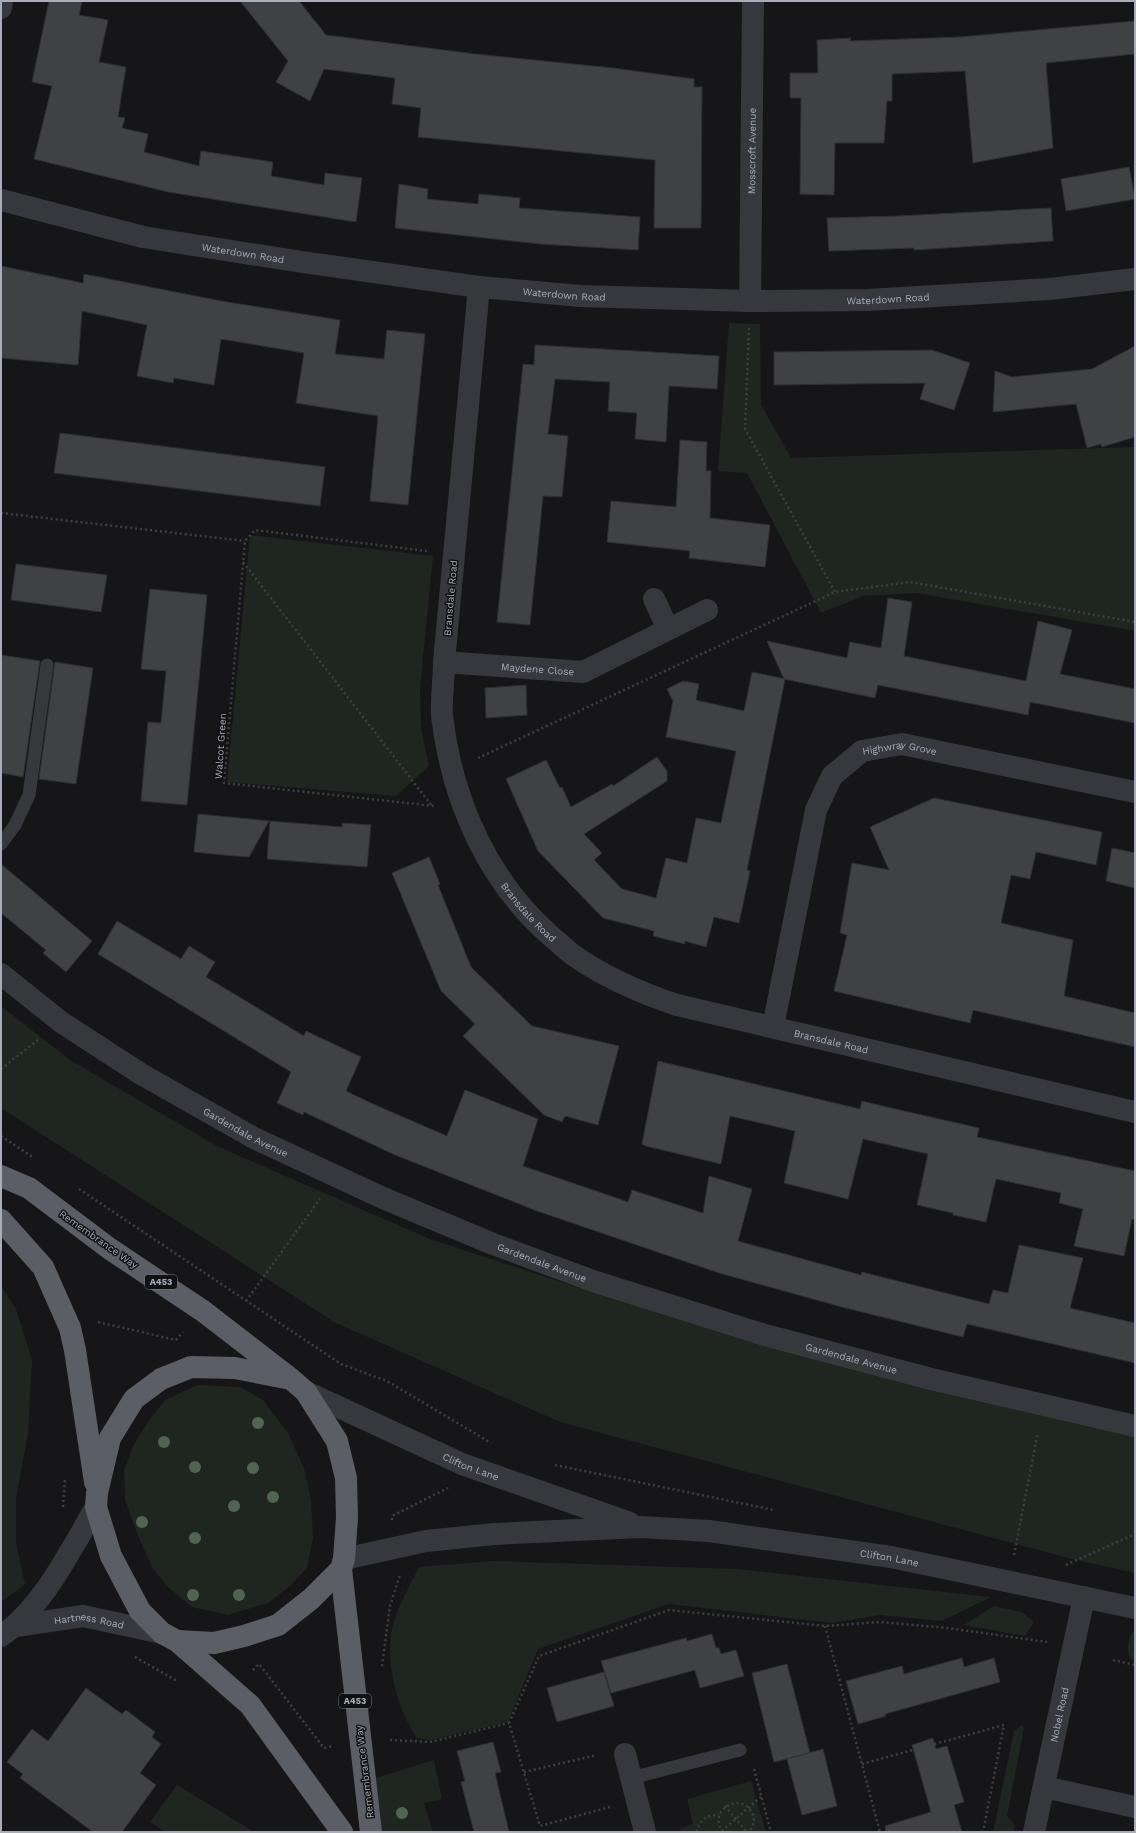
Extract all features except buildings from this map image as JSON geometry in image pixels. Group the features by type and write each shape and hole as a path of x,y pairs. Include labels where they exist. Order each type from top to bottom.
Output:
{"highway":[{"name":"Remembrance Way","path":"1,1176 29,1188 110,1248 203,1311 298,1386"},
{"path":"1,1220 43,1267 70,1328 75,1350 97,1500 111,1556 125,1585 140,1611 250,1705 342,1832"},
{"path":"97,1500 110,1438 134,1399 161,1380 191,1367 235,1368 298,1386"},
{"name":"A453","path":"298,1386 337,1441 344,1471 347,1518 342,1564"},
{"name":"Remembrance Way","path":"342,1564 371,1832"},
{"path":"170,1637 214,1643 244,1636 278,1625 311,1599 342,1564"}],"street":[{"path":"1,8 2,1"},
{"name":"Mosscroft Avenue","path":"750,301 752,1"},
{"name":"Waterdown Road","path":"1,200 143,237 302,262 479,287 581,296 750,301 876,300 1050,290 1135,279"},
{"name":"Bransdale Road","path":"479,287 444,662 442,715 452,770 464,809 483,851 511,894 542,928 575,957 612,979 643,994 677,1005 1135,1112"},
{"path":"654,599 668,629"},
{"name":"Maydene Close","path":"444,662 583,672 707,610"},
{"name":"Highwray Grove","path":"774,1028 816,810 832,776 862,751 902,744 1135,792"},
{"name":"Gardendale Avenue","path":"1,974 61,1022 141,1074 254,1138 493,1244 592,1281 765,1335 931,1378 1135,1426"},
{"name":"Clifton Lane","path":"298,1386 462,1464 641,1527"},
{"name":"Hartness Road","path":"8,1631 54,1577 97,1500"},
{"name":"Clifton Lane","path":"342,1564 426,1541 494,1534 641,1527 709,1531 891,1558 1135,1608"},
{"name":"Nobel Road","path":"1034,1832 1084,1597"},
{"name":"Hartness Road","path":"8,1631 83,1616 170,1637"},
{"path":"625,1754 644,1832"},
{"path":"1044,1787 1135,1807"}],"lane":[{"path":"1,844 15,825 29,795 47,665"},
{"path":"631,1778 740,1750"}],"path":[{"path":"750,301 745,429 835,592"},
{"path":"1,513 245,541 255,530 454,554"},
{"name":"Walcot Green","path":"245,541 224,783 464,809"},
{"path":"243,562 432,806"},
{"path":"452,770 835,592 910,582 1135,622"},
{"path":"1,1069 61,1022"},
{"path":"1,1136 40,1163"},
{"path":"246,1301 337,1176"},
{"path":"73,1185 341,1364 387,1381 498,1447"},
{"path":"70,1328 93,1321 176,1340 225,1286"},
{"path":"1013,1560 1043,1405"},
{"path":"554,1465 780,1512"},
{"path":"63,1508 65,1477"},
{"path":"1064,1566 1135,1534"},
{"path":"636,1800 540,1826 509,1723 539,1656 669,1610 825,1626 880,1622 947,1628 1049,1642"},
{"path":"825,1626 880,1832"},
{"path":"132,1655 180,1682"},
{"path":"1113,1660 1135,1665"},
{"path":"390,1740 430,1742 509,1723"},
{"path":"862,1764 1004,1725 983,1832"},
{"path":"740,1750 748,1748 771,1832"},
{"path":"524,1772 598,1754"},
{"path":"725,1806 735,1818 748,1832 754,1823 754,1818 748,1807 739,1803 729,1804 725,1806 719,1816 719,1826 722,1831 735,1818 748,1807 761,1797"},
{"path":"697,1832 700,1822 706,1817 719,1816"}],"shaded area":[{"path":"729,323 760,324 761,405 791,458 1135,447 1135,631 916,593 863,596 821,613 747,473 718,471"},
{"path":"250,535 433,556 420,689 421,728 429,766 396,796 227,782"},
{"path":"1,1006 70,1060 217,1146 430,1239 580,1288 1135,1434 1135,1573 1076,1560 560,1422 334,1322 1,1108"},
{"path":"1,1286 16,1309 32,1360 28,1434 16,1498 16,1543 25,1584 1,1602"},
{"path":"198,1385 240,1387 263,1400 288,1433 304,1468 311,1499 313,1538 307,1568 289,1587 268,1603 228,1615 192,1607 169,1588 153,1569 138,1536 125,1500 124,1470 133,1446 147,1423 165,1400"},
{"path":"492,1561 738,1569 991,1597 942,1621 880,1615 832,1623 669,1604 538,1649 508,1722 430,1740 417,1738 404,1715 392,1675 390,1648 395,1617 419,1567"},
{"path":"994,1606 1022,1612 1034,1622 1025,1636 964,1625"},
{"path":"1135,1629 1135,1661 1130,1659 1128,1647 1129,1639"},
{"path":"1022,1725 1024,1728 1007,1816 1015,1825 1014,1832 993,1832 1014,1731"},
{"path":"434,1760 442,1799 424,1803 433,1832 380,1832 366,1781"},
{"path":"751,1781 766,1832 681,1832 680,1828 693,1824 687,1799"},
{"path":"177,1785 254,1832 166,1832 150,1822"}]}
